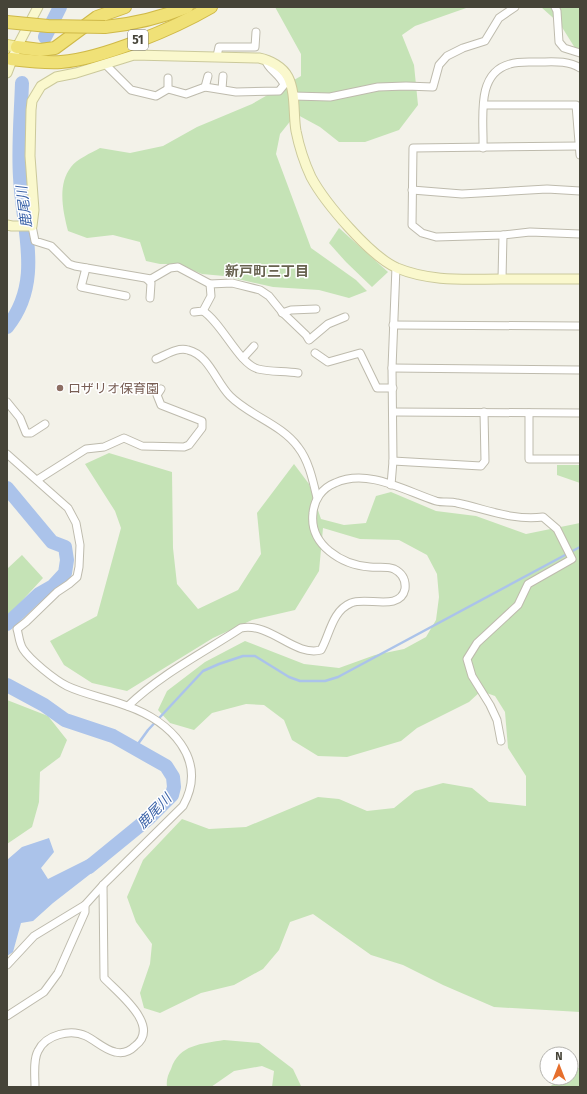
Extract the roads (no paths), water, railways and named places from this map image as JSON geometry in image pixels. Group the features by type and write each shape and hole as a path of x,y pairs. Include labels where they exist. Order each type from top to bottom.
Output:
{"highway":[{"path":"12,46 40,50 55,48 97,17 125,7"},
{"name":"51","path":"7,22 48,26 105,27 145,21 187,7"},
{"name":"51","path":"9,58 46,62 82,58 140,39 211,7"}],"street":[{"path":"7,73 12,46 38,7"},
{"path":"293,96 330,97 378,87 433,87 443,60 463,48 485,41 499,18 515,7"},
{"path":"554,7 557,11 559,42 564,48 580,53"},
{"path":"217,56 219,47 255,47 256,32"},
{"path":"345,317 328,324 309,340 306,335 282,313 269,296 260,290 232,283 210,284 178,266 170,268 158,276 147,279 86,268 69,264 51,246 35,241 32,226 34,210 30,156 32,101 41,86 48,81 134,55 217,56 265,59 277,66 288,76 293,96 302,157 311,177 330,203 369,249 396,267 416,275 441,280 580,279"},
{"path":"168,88 186,94 206,87 236,92 278,91 284,86 281,79 268,67 265,59"},
{"path":"484,148 484,105 488,81 495,72 504,66 516,62 564,62 580,68"},
{"path":"105,64 131,90 156,96 168,88"},
{"path":"206,87 208,76"},
{"path":"222,89 223,76"},
{"path":"168,78 168,88"},
{"path":"484,105 576,105 580,155"},
{"path":"579,142 484,148 412,148 412,225 422,233 436,237 503,235 530,232 580,234"},
{"path":"412,190 462,194 547,189 580,190"},
{"path":"10,226 32,226"},
{"path":"502,279 503,235"},
{"path":"391,485 393,461 392,368 396,267"},
{"path":"86,268 81,287 126,296"},
{"path":"147,279 150,283 150,298"},
{"path":"203,311 211,296 210,284"},
{"path":"282,313 291,310 316,309"},
{"path":"194,312 203,311"},
{"path":"203,311 225,333 243,358 256,368 298,373"},
{"path":"393,325 580,326"},
{"path":"243,358 254,346"},
{"path":"156,359 178,349 187,349 201,357 224,390 234,400 277,427 298,446 308,463 317,498"},
{"path":"315,353 328,362 360,353 376,388 393,388"},
{"path":"392,368 580,370"},
{"path":"37,480 86,448 104,447 124,438 142,446 184,447 189,445 202,428 202,421 161,405 157,395 161,390"},
{"path":"7,402 20,418 26,433 31,433 45,424"},
{"path":"393,412 580,413"},
{"path":"393,461 481,466 485,461 484,412"},
{"path":"529,413 529,459 580,459"},
{"path":"7,454 63,502 76,523 80,545 77,577 57,592 17,629 22,648 32,659 65,685 96,697 128,706 169,729 181,742 189,755 191,774 189,794 183,806 103,885 85,905 34,936 7,965"},
{"path":"128,706 145,690 163,677 241,628 251,626 265,630 306,650 321,650 336,614 350,603 364,600 390,602 397,600 404,590 405,583 403,576 390,568 370,567 353,563 333,554 320,542 314,528 312,517 317,498 329,485 347,478 370,479 413,491 437,502 456,503 485,511 527,519 543,517 557,529 571,556 572,559 528,584 518,605 477,643 467,659 472,676 490,705 497,720 500,741"},
{"path":"36,1087 37,1051 43,1044 54,1037 69,1032 78,1034 121,1053 128,1051 137,1045 142,1036 143,1027 137,1012 104,978 103,885"},
{"path":"7,1016 44,992 58,973 85,912 85,905"}],"water":[{"path":"49,838 54,852 41,868 48,879 100,853 107,861 53,903 33,921 21,923 13,952 7,956 7,860 22,847"}],"waterway":[{"name":"鹿尾川","path":"45,37 60,7"},
{"name":"鹿尾川","path":"7,327 18,309 25,291 28,273 27,235 19,165 22,83"},
{"name":"鹿尾川","path":"7,488 52,542 65,547 67,560 65,573 53,586 39,594 7,624"},
{"path":"135,748 148,730 203,671 243,656 255,656 289,677 300,681 325,681 338,677 580,547"},
{"name":"鹿尾川","path":"7,685 44,705 65,720 113,736 166,766 173,777 174,787 172,795 149,818 89,867"}],"place":[{"name":"ロザリオ保育園","path":"60,388"}],"district":[{"name":"新戸町三丁目","path":"267,271"}]}
